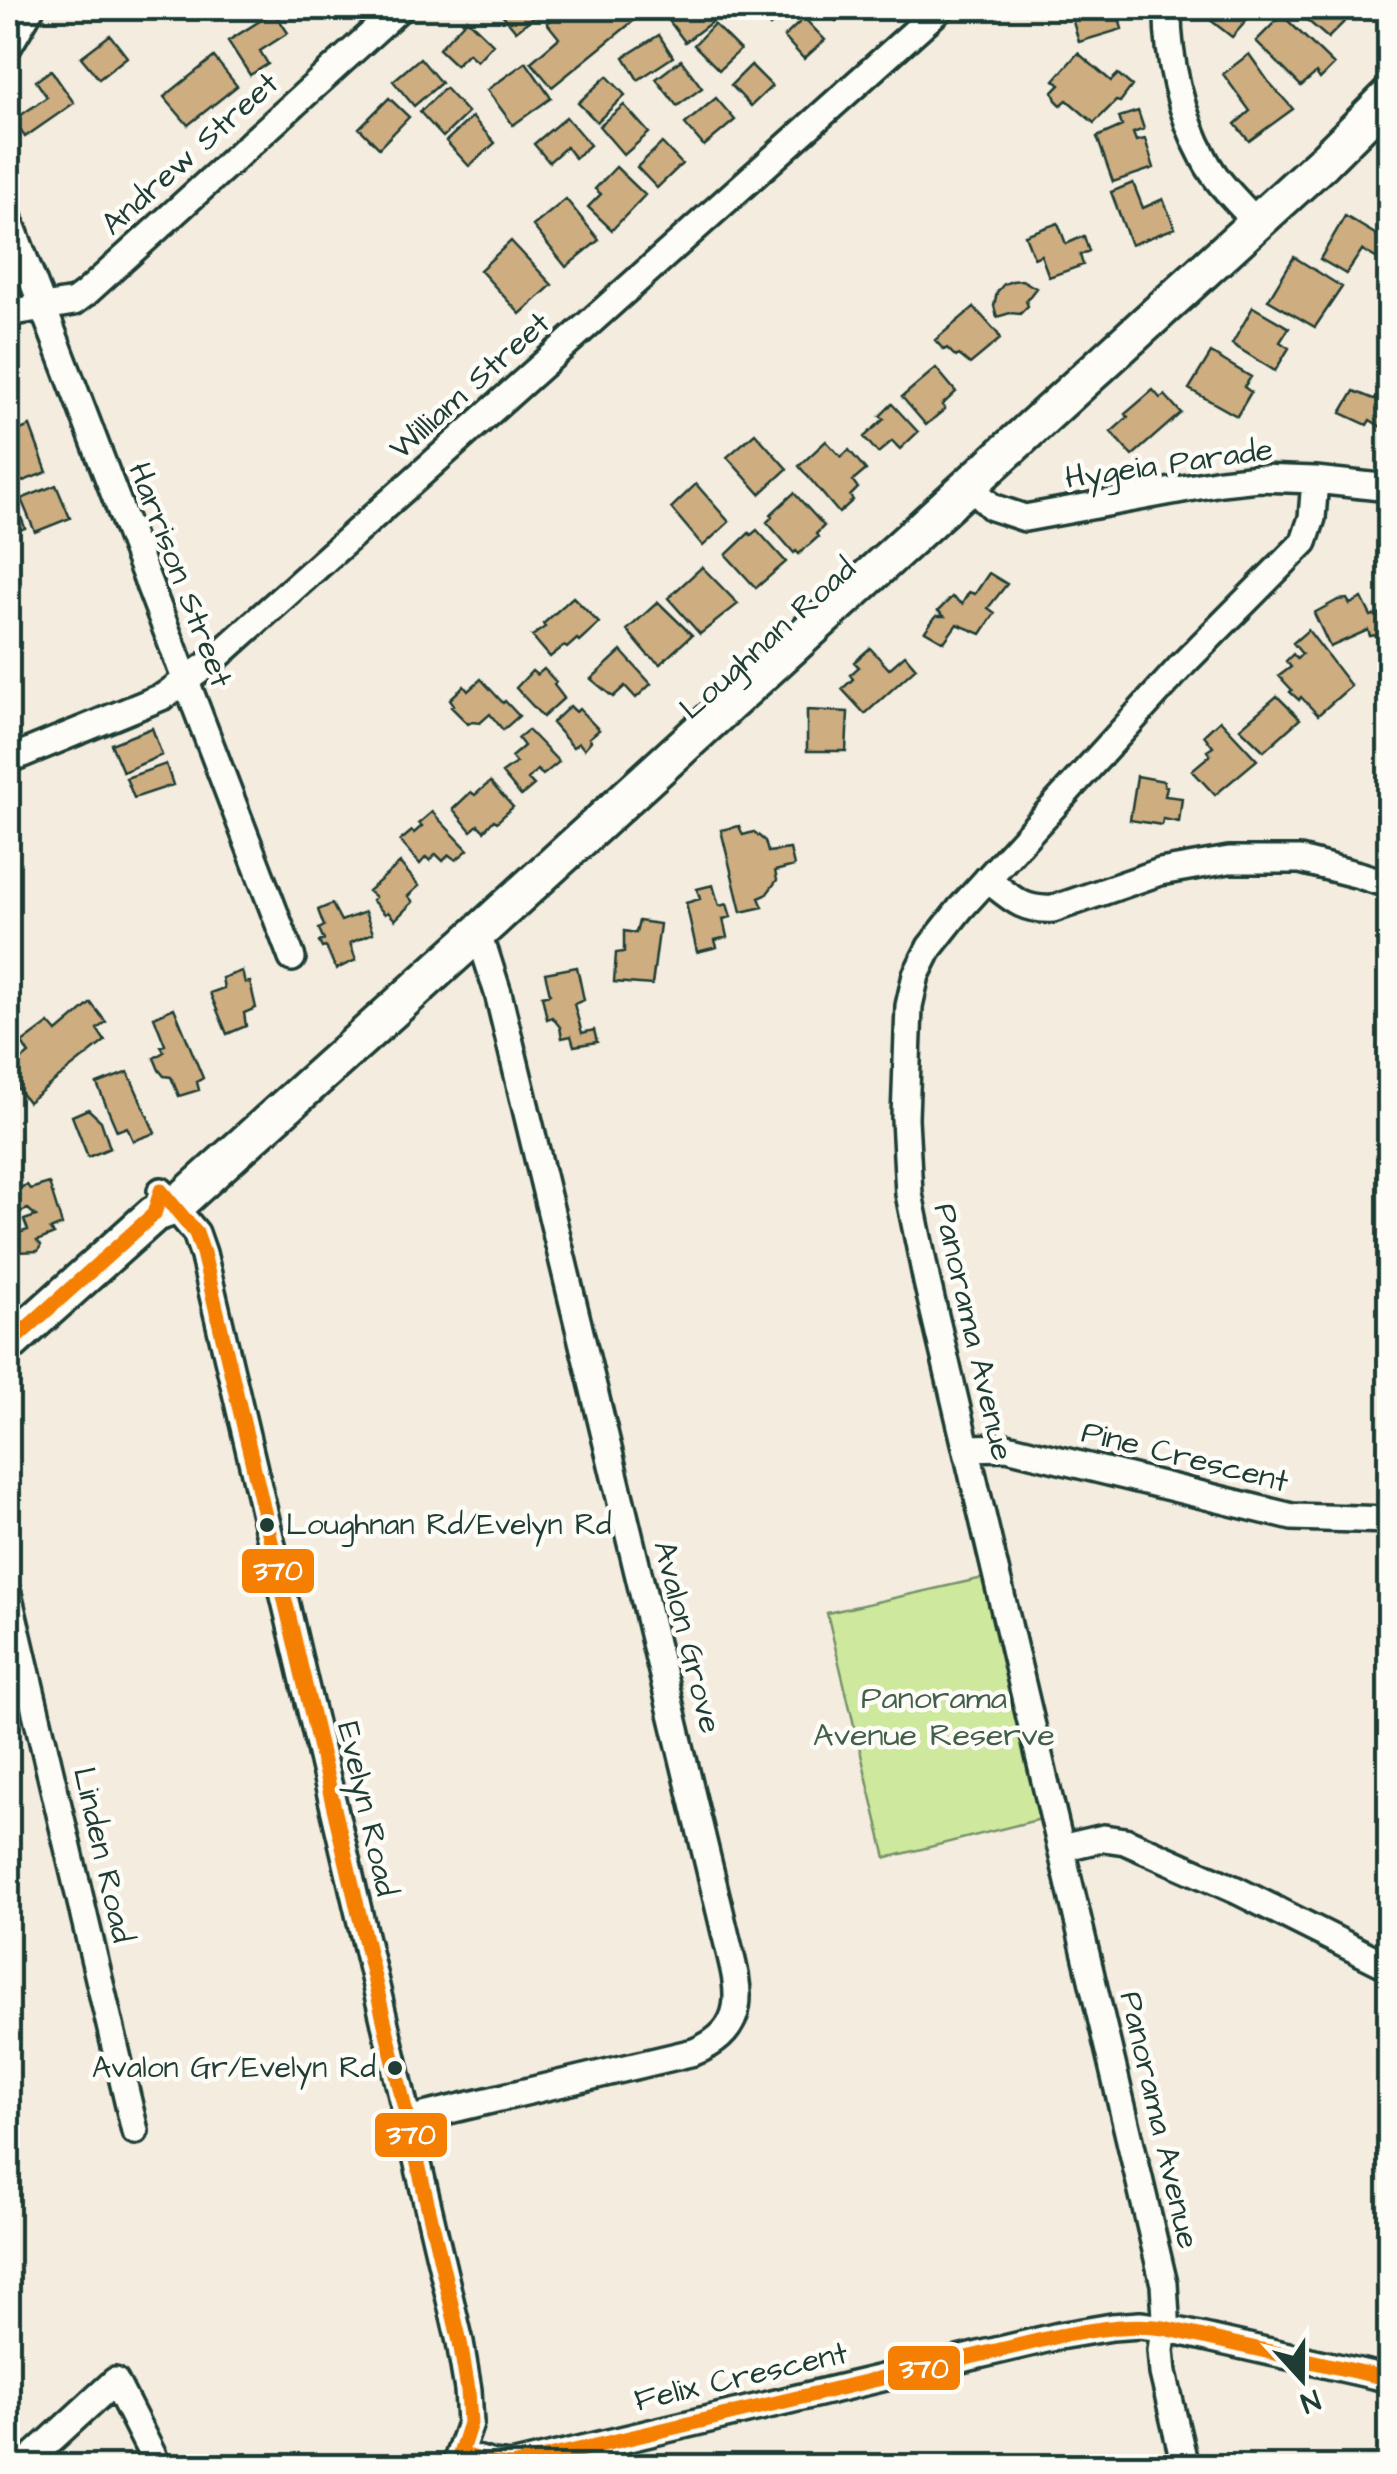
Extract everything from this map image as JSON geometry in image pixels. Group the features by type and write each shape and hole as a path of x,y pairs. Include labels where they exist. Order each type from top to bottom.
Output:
{"main road":[{"name":"Loughnan Road","path":"163,1204 336,1029 1244,210 1339,122 1390,68"},
{"name":"Loughnan Road","path":"8,1345 163,1204 475,936 1323,162 1390,95"}],"street":[{"path":"8,48 31,8"},
{"name":"Andrew Street","path":"8,313 74,302 86,294 400,8"},
{"name":"William Street","path":"8,760 164,696 212,662 941,8"},
{"path":"1168,8 1174,60 1190,125 1206,161 1244,210"},
{"name":"Harrison Street","path":"8,216 292,958"},
{"name":"Hygeia Parade","path":"968,485 992,507 1025,518 1258,478 1390,488"},
{"name":"Panorama Avenue","path":"1185,2466 1160,2350 1166,2304 1164,2284 909,1194 905,1118 909,1006 916,976 930,947 987,879 1172,676 1304,542 1312,518 1316,480"},
{"path":"987,879 1020,905 1037,910 1053,909 1160,872 1229,860 1300,860 1390,885"},
{"name":"Avalon Grove","path":"408,2120 694,2052 710,2046 729,2029 738,2002 688,1777 496,982 486,952 475,936"},
{"name":"Evelyn Road","path":"163,1204 196,1233 203,1253 408,2120 468,2390 470,2423 458,2460"},
{"name":"Pine Crescent","path":"966,1448 1007,1447 1292,1517 1390,1520"},
{"name":"Linden Road","path":"8,1594 135,2131"},
{"path":"1061,1848 1104,1838 1125,1841 1238,1891 1390,1967"},
{"name":"Felix Crescent","path":"458,2460 511,2466 530,2464 1059,2336 1140,2325 1390,2379"},
{"path":"28,2462 115,2381 158,2466"}],"green space":[{"name":"Panorama Avenue Reserve","path":"983,1578 1041,1819 886,1858 827,1613"}],"building":[{"path":"107,8 131,8 110,16"},
{"path":"497,8 545,8 516,31"},
{"path":"578,8 637,8 642,14 552,87 531,62 559,38 547,23 563,11 567,16"},
{"path":"681,8 715,8 721,15 685,42 667,18"},
{"path":"756,8 793,8 770,26"},
{"path":"823,8 850,8 836,21"},
{"path":"1069,8 1116,8 1122,29 1079,42"},
{"path":"1207,8 1235,8 1249,18 1232,37 1209,19 1213,13"},
{"path":"1293,8 1358,8 1328,38"},
{"path":"274,12 288,33 260,51 268,64 250,75 228,41"},
{"path":"1282,15 1334,65 1320,79 1316,73 1301,86 1256,41"},
{"path":"804,18 825,40 804,59 784,37"},
{"path":"467,19 493,44 477,61 468,53 456,65 439,49"},
{"path":"714,24 740,50 719,70 694,45"},
{"path":"110,35 127,57 99,79 81,57"},
{"path":"659,35 673,57 638,80 624,57"},
{"path":"1078,53 1111,81 1118,74 1132,86 1120,102 1116,101 1094,123 1067,100 1061,105 1053,92 1060,85 1054,80"},
{"path":"1249,54 1293,109 1249,141 1235,124 1250,111 1223,74"},
{"path":"214,57 237,86 188,125 164,97"},
{"path":"420,58 441,83 414,106 393,81"},
{"path":"681,60 702,88 677,106 656,79"},
{"path":"526,62 551,98 513,125 487,90"},
{"path":"751,65 772,86 751,106 731,85"},
{"path":"51,70 74,103 25,137 14,120 47,97 36,81"},
{"path":"607,76 625,95 597,122 578,103"},
{"path":"445,88 468,113 443,137 420,112"},
{"path":"389,98 409,117 379,148 359,128"},
{"path":"716,98 735,120 704,146 685,124"},
{"path":"624,105 649,133 624,155 599,126"},
{"path":"1138,111 1144,129 1133,133 1136,141 1145,139 1154,168 1113,182 1097,137 1122,126 1119,117"},
{"path":"472,117 495,143 469,166 446,141"},
{"path":"566,117 590,145 575,158 566,147 549,162 534,144"},
{"path":"662,143 682,164 657,188 637,167"},
{"path":"616,167 645,195 612,230 588,207 601,194 595,189"},
{"path":"1133,183 1143,208 1163,199 1175,228 1131,245 1111,192"},
{"path":"566,199 599,240 566,267 533,226"},
{"path":"1345,216 1390,243 1390,260 1385,257 1381,261 1362,250 1346,274 1320,259"},
{"path":"1058,223 1066,244 1084,236 1089,251 1080,255 1083,265 1049,277 1041,255 1034,258 1025,235"},
{"path":"511,241 552,285 520,314 480,270"},
{"path":"1294,257 1342,287 1315,327 1268,300"},
{"path":"1022,280 1036,288 1026,301 1028,306 1020,314 997,317 997,292 1004,284"},
{"path":"974,307 1000,339 970,364 947,348 944,350 935,340"},
{"path":"1253,307 1289,328 1280,342 1289,348 1275,371 1232,344"},
{"path":"1211,353 1251,377 1244,387 1251,392 1237,416 1189,389"},
{"path":"8,356 18,385 8,389"},
{"path":"936,368 956,392 942,405 945,409 926,425 902,397"},
{"path":"1384,382 1390,384 1389,432 1370,420 1367,425 1341,413 1354,391 1376,400"},
{"path":"1153,390 1160,398 1165,395 1181,413 1132,456 1111,432"},
{"path":"892,404 918,432 900,449 892,441 878,453 864,437 884,419 880,416"},
{"path":"30,426 47,472 13,485 8,471 8,435"},
{"path":"755,433 787,469 760,494 727,457"},
{"path":"826,441 841,457 849,450 866,470 853,481 858,488 850,496 853,500 839,513 799,466"},
{"path":"696,484 729,522 703,546 671,508"},
{"path":"56,485 70,518 35,532 21,499"},
{"path":"794,493 824,526 799,554 767,522"},
{"path":"16,503 25,528 8,534 8,506"},
{"path":"757,530 786,562 756,588 726,555"},
{"path":"702,567 738,604 700,634 668,598"},
{"path":"989,573 1007,584 988,608 995,613 981,634 957,624 944,642 925,631 936,616 944,616 938,611 952,597 962,604 969,592 975,594"},
{"path":"573,597 599,623 579,641 550,657 532,636"},
{"path":"1362,598 1371,616 1390,611 1390,650 1381,652 1376,635 1370,636 1368,630 1330,647 1314,613 1338,600 1347,599 1350,604"},
{"path":"658,602 692,635 660,664 627,630"},
{"path":"1308,630 1351,686 1318,715 1301,697 1299,700 1290,692 1279,676 1291,667 1286,661 1293,654 1297,659 1302,654 1293,643"},
{"path":"870,648 889,669 905,655 916,668 865,714 842,689 859,667 854,662"},
{"path":"621,651 651,684 636,698 625,686 613,697 591,679"},
{"path":"544,669 564,698 543,717 516,688 532,671 537,675"},
{"path":"481,679 519,716 503,730 490,714 480,723 468,724 451,707 454,705 450,699 464,686 468,691"},
{"path":"1277,696 1300,719 1264,751 1240,728"},
{"path":"570,706 576,712 579,709 599,730 584,749 579,743 573,747 552,723"},
{"path":"807,710 848,712 846,751 807,751"},
{"path":"1220,720 1257,760 1215,795 1192,770 1210,755 1207,751 1213,747 1204,735"},
{"path":"152,728 162,755 123,772 111,744"},
{"path":"528,730 559,762 543,775 537,770 528,779 534,785 521,796 502,773 516,763 511,757 524,746 518,738"},
{"path":"166,764 173,785 134,798 126,778"},
{"path":"1137,776 1164,781 1165,796 1182,798 1179,822 1163,819 1162,825 1130,820"},
{"path":"490,782 513,807 484,831 478,825 471,831 453,809 471,792 475,795"},
{"path":"432,812 468,850 456,860 449,855 443,861 436,854 420,864 400,841 422,826 419,823"},
{"path":"739,826 743,835 754,832 765,841 768,852 790,849 794,866 775,871 777,880 759,898 763,907 741,912 721,830"},
{"path":"400,863 419,886 408,896 413,902 395,920 388,912 385,914 368,891"},
{"path":"713,885 719,906 727,904 731,917 723,919 727,937 715,940 717,947 697,952 686,903 700,899 697,889"},
{"path":"332,904 341,921 365,912 373,933 350,943 356,960 336,969 326,947 322,948 319,942 324,940 319,929 324,926 318,910"},
{"path":"639,921 660,924 652,985 614,982 616,953 624,952 624,931 636,933"},
{"path":"577,967 584,1000 574,1004 582,1033 594,1030 597,1042 574,1046 571,1036 562,1038 552,1017 547,1019 542,996 550,994 545,973"},
{"path":"242,971 245,983 250,982 256,1008 244,1013 246,1026 227,1034 210,993 224,988 222,978"},
{"path":"91,1003 106,1022 97,1029 105,1041 28,1102 8,1076 8,1071 29,1054 22,1043 49,1023 57,1032"},
{"path":"174,1008 203,1078 197,1082 199,1090 179,1096 171,1077 164,1076 154,1058 164,1052 161,1046 165,1045 154,1017"},
{"path":"128,1072 155,1133 133,1141 127,1127 117,1131 97,1084"},
{"path":"88,1109 101,1121 110,1148 88,1157 72,1116"},
{"path":"49,1183 62,1225 50,1230 54,1234 37,1241 41,1245 38,1251 19,1252 12,1235 28,1230 24,1220 36,1216 28,1209 15,1214 8,1192"}],"transit line":[{"name":"370","path":"161,1191 196,1233 203,1253 460,2342 470,2423 460,2454"},
{"name":"370","path":"8,1345 154,1214 161,1191"},
{"name":"370","path":"460,2454 511,2466 1059,2336 1124,2327 1164,2328 1390,2379"}],"place":[{"name":"Loughnan Rd/Evelyn Rd","path":"267,1525"},
{"name":"Avalon Gr/Evelyn Rd","path":"395,2068"}]}
